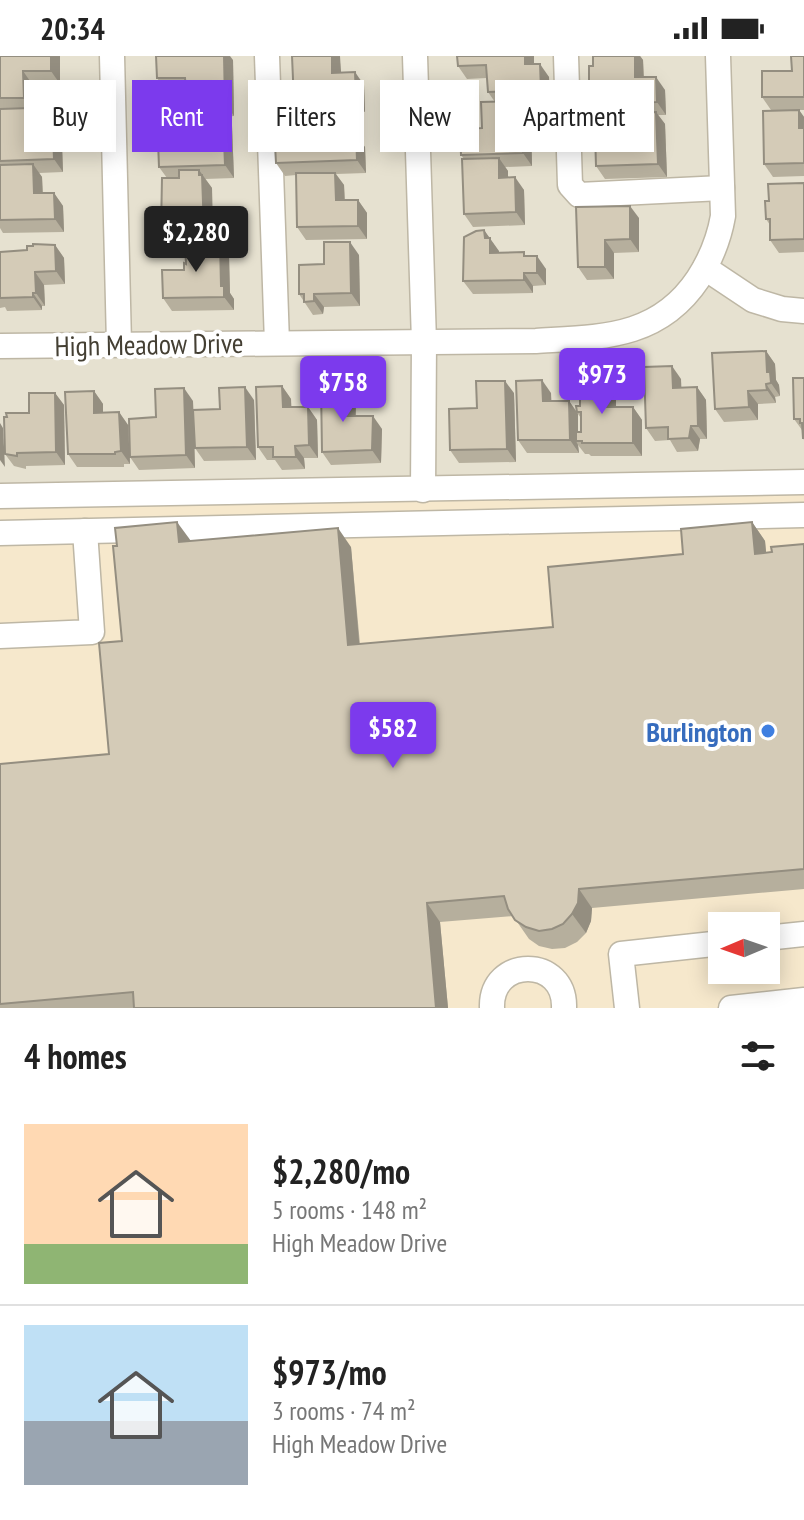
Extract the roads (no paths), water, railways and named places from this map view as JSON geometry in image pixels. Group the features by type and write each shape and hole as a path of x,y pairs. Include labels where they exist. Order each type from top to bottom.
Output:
{"street":[{"path":"112,56 119,344"},
{"path":"267,56 277,343"},
{"path":"415,56 424,342 423,490"},
{"path":"566,56 570,185 579,195 722,188"},
{"name":"High Meadow Drive","path":"0,346 536,341 594,337 639,328 675,307 705,268 719,237 723,216 718,56"},
{"path":"705,268 753,300 782,309 804,311"},
{"path":"0,496 804,482"},
{"path":"0,533 804,515"},
{"path":"0,636 92,632 85,531"},
{"path":"780,937 804,934"},
{"path":"627,1008 621,954 708,945"},
{"path":"492,1008 496,988 503,978 524,968 536,969 556,982 562,992 564,1008"},
{"path":"731,1008 804,1000"}],"place":[{"name":"Burlington","path":"768,731"}]}
